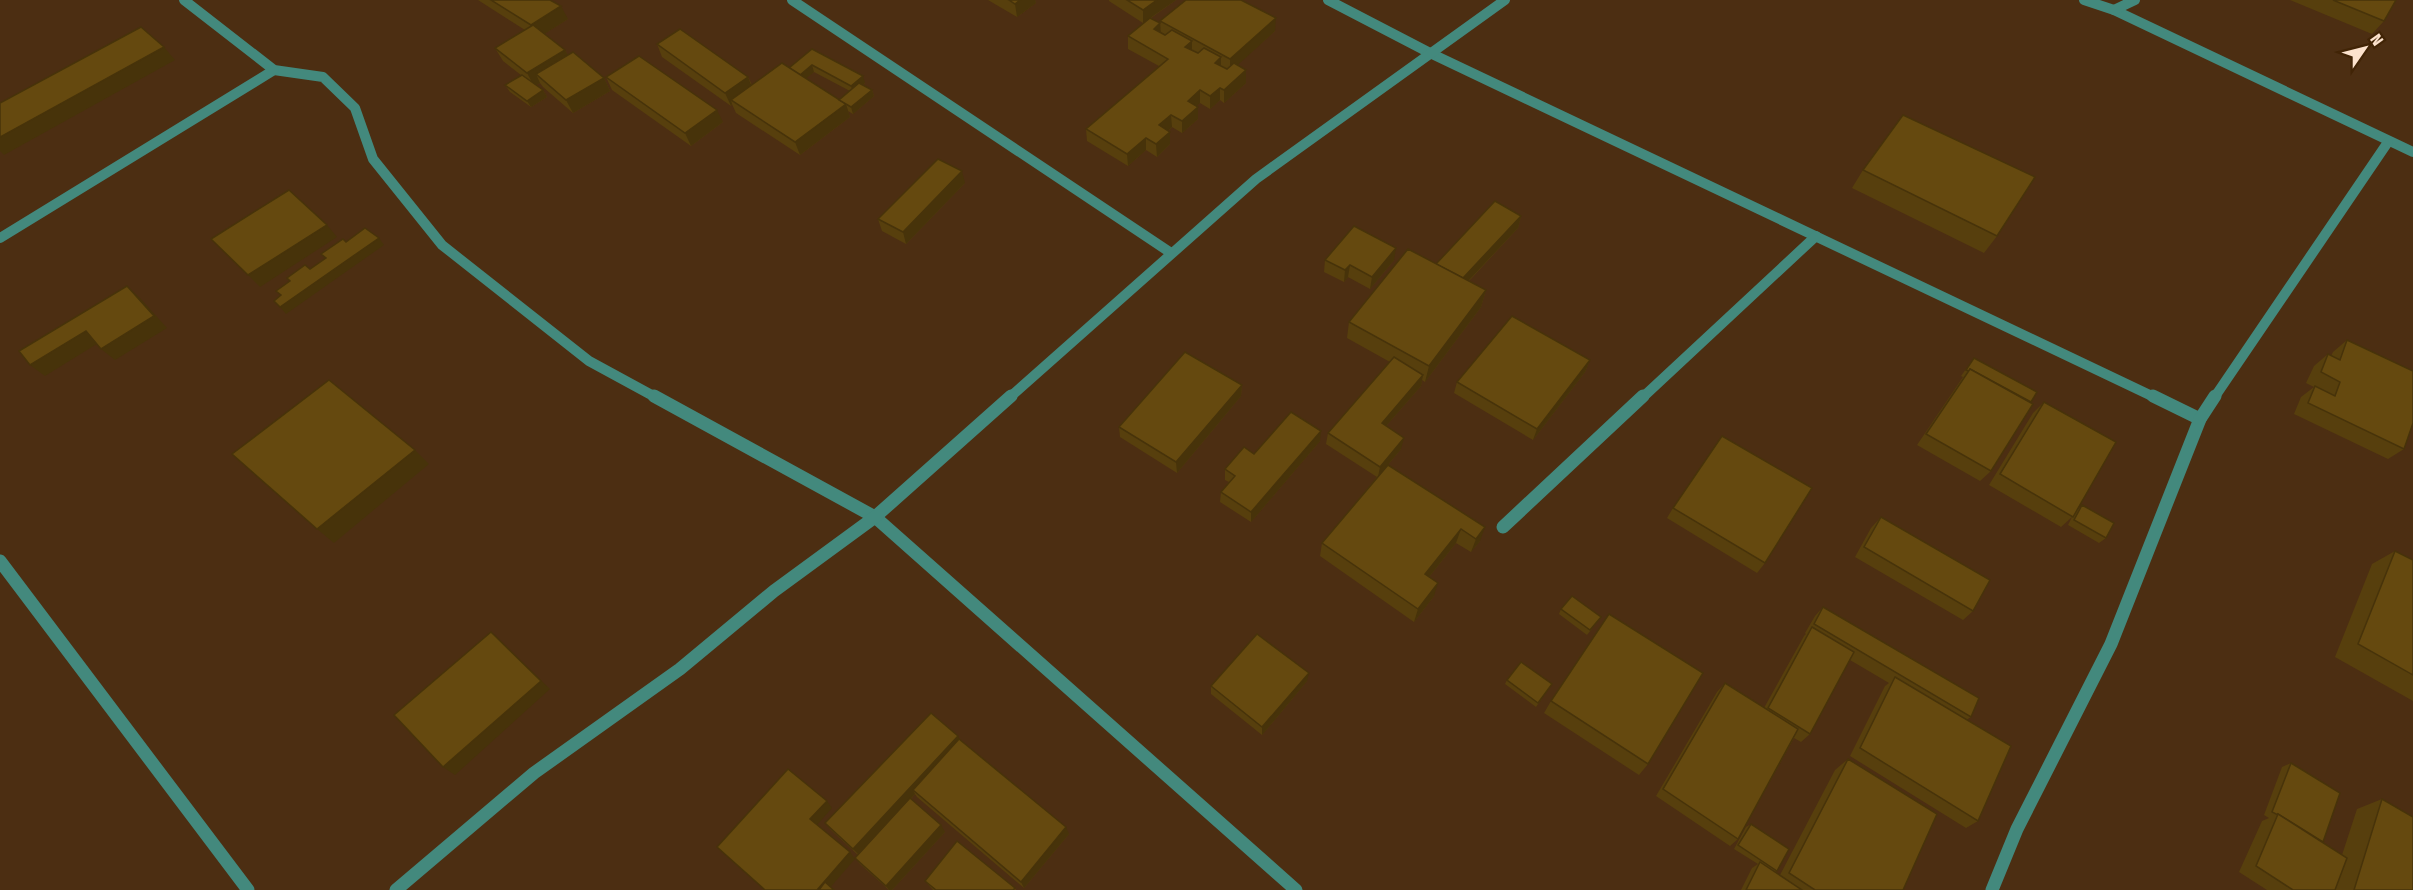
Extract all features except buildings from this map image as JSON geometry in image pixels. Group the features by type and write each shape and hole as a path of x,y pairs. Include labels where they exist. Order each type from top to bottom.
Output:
{"street":[{"path":"184,0 274,70 323,77 355,108 373,159 442,245 589,361 875,517 1296,890"},
{"path":"792,0 1171,253"},
{"path":"1328,0 1430,53 2200,419"},
{"path":"396,890 534,773 680,669 774,591 875,517 1256,179 1504,0"},
{"path":"2084,0 2114,10 2413,152"},
{"path":"2114,10 2135,0"},
{"path":"0,238 274,70"},
{"path":"1992,890 2017,829 2110,644 2200,419 2388,142"},
{"path":"1503,527 1816,236"},
{"path":"0,561 248,890"}]}
